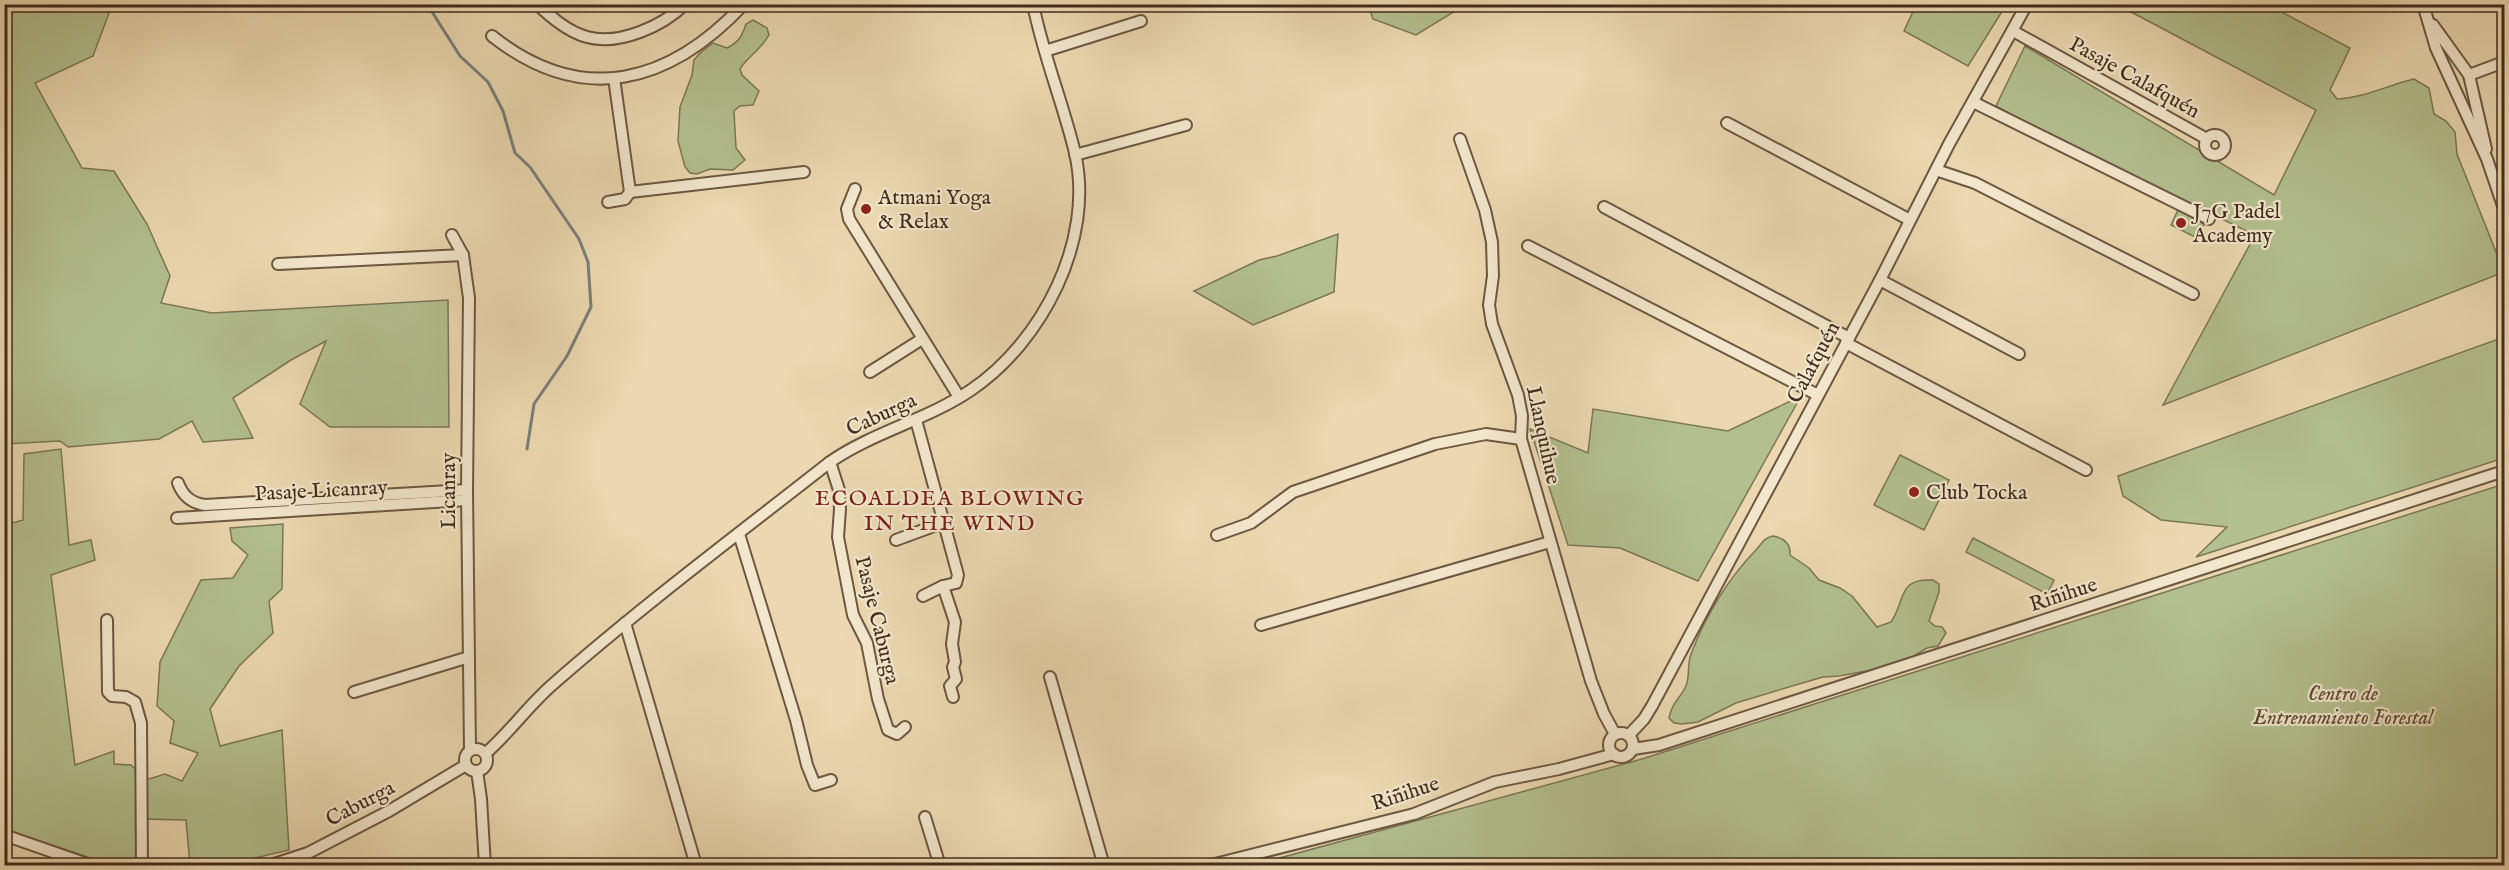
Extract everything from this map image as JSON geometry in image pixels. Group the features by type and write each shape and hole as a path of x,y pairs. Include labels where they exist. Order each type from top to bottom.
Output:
{"street":[{"path":"537,4 575,32 586,37 602,38 626,36 649,28 670,17 685,4"},
{"path":"546,4 568,21 602,38"},
{"path":"492,36 515,52 558,71 585,77 614,78 639,74 676,60 715,34 744,4"},
{"name":"Caburga","path":"477,771 486,766 488,759 486,753 507,735 550,687 625,622 830,462 855,446 916,420 959,398 994,372 1017,349 1039,320 1056,289 1068,255 1076,222 1078,188 1076,155 1033,4"},
{"name":"Calafquén","path":"1629,735 1644,719 1652,706 1880,280 1936,170 2027,4"},
{"path":"2423,4 2436,48 2487,159 2505,209"},
{"path":"2427,17 2469,75 2484,133 2487,159"},
{"path":"1045,51 1141,21"},
{"name":"Pasaje Calafquén","path":"2013,30 2207,139"},
{"path":"2469,75 2505,62"},
{"path":"608,202 625,199 630,192 614,78"},
{"path":"1973,102 2209,219"},
{"path":"1727,123 1910,220"},
{"path":"1076,155 1186,124"},
{"name":"Llanquihue","path":"1460,139 1485,210 1492,242 1493,276 1489,305 1492,324 1518,395 1522,416 1521,439 1591,681 1615,734"},
{"path":"1936,170 1975,183 2193,294"},
{"path":"630,192 804,172"},
{"path":"855,189 847,209 849,219 959,398"},
{"path":"1604,207 2086,470"},
{"name":"Licanray","path":"452,235 463,255 469,298 467,495 470,750"},
{"path":"1528,246 1818,395"},
{"path":"278,264 463,255"},
{"path":"1880,280 2019,354"},
{"path":"870,372 922,339"},
{"path":"916,420 958,575 956,583 943,586 923,596"},
{"path":"1217,535 1251,523 1293,492 1435,444 1486,434 1521,439"},
{"name":"Pasaje Caburga","path":"830,462 838,490 840,509 838,537 853,615 867,643 880,708 888,730 897,734 905,726"},
{"name":"Riñihue","path":"1206,866 1414,814 1495,782 1559,769 1614,754 1624,756 1633,749 1670,742 2505,471"},
{"path":"178,483 187,497 196,503 205,504 467,495"},
{"name":"Pasaje Licanray","path":"177,518 467,495"},
{"name":"Pasaje Caburga","path":"896,540 945,522"},
{"path":"739,534 796,720 807,765 815,785 831,780"},
{"path":"1261,625 1550,542"},
{"path":"943,586 955,622 952,644 955,662 953,667 957,680 950,686 954,697"},
{"path":"107,620 107,689 112,696 126,697 135,702 141,723 142,866"},
{"path":"625,622 695,862"},
{"path":"354,692 469,657"},
{"path":"1050,678 1104,866"},
{"path":"1614,754 1609,744 1615,734 1629,735 1633,742 1633,749"},
{"path":"485,866 477,771 471,770 466,765 465,759 470,750 477,748 486,753"},
{"name":"Caburga","path":"268,866 308,853 389,811 466,765"},
{"path":"926,817 940,866"},
{"path":"4,835 93,866"}],"green space":[{"path":"1368,4 1465,5 1416,35 1373,19"},
{"path":"1916,4 2006,5 1968,66 1904,31"},
{"path":"4,5 112,5 93,56 35,83 82,168 114,171 147,224 170,276 161,303 212,313 448,300 449,427 330,427 300,404 326,341 291,360 233,398 253,438 203,442 192,421 159,439 68,447 60,441 5,444"},
{"path":"2118,5 2268,5 2350,48 2330,90 2337,99 2366,94 2414,79 2429,88 2434,114 2446,121 2455,132 2457,154 2504,272 2163,405 2255,235 2046,134 1996,106 2025,46 2274,195 2316,110"},
{"path":"753,20 767,28 769,35 740,69 742,75 759,91 753,105 740,106 734,111 736,148 745,160 733,170 710,169 697,174 690,173 685,167 678,141 680,107 692,75 694,60 713,43 727,48 731,46 740,38 746,24"},
{"path":"2178,210 2204,224 2197,238 2171,225"},
{"path":"1338,234 1334,292 1253,325 1194,291 1259,260 1277,256"},
{"path":"2504,337 2504,458 2196,557 2227,527 2161,520 2123,496 2118,476"},
{"path":"1801,396 1698,581 1620,548 1568,545 1530,429 1588,453 1593,409 1728,431"},
{"path":"61,449 69,545 91,540 95,560 51,575 75,765 114,751 114,764 131,765 146,780 165,774 182,781 198,753 170,743 174,721 157,706 160,662 201,580 233,578 248,555 232,541 230,528 283,524 282,589 269,601 273,633 239,666 210,709 220,746 282,730 289,850 226,865 190,865 186,820 141,819 139,864 99,861 5,829 5,525 23,520 24,454"},
{"path":"1900,455 1949,480 1924,530 1874,505"},
{"name":"Centro de Entrenamiento Forestal","path":"2504,484 2504,865 1254,865 1642,759"},
{"path":"1773,536 1786,542 1790,555 1809,568 1819,580 1840,588 1852,596 1877,627 1891,622 1908,587 1921,580 1933,580 1939,584 1939,592 1929,621 1935,626 1942,627 1946,633 1938,646 1927,648 1907,660 1877,669 1823,677 1736,703 1698,722 1674,723 1669,718 1670,713 1686,686 1691,654 1710,612 1726,586 1745,562 1765,540"},
{"path":"1973,538 2054,580 2047,594 1966,552"}],"waterway":[{"path":"427,4 460,56 488,82 503,111 515,153 530,167 579,239 588,262 591,307 567,356 534,404 527,449"}],"place":[{"name":"Atmani Yoga & Relax","path":"866,209"},
{"name":"J7G Padel Academy","path":"2181,223"},
{"name":"Club Tocka","path":"1914,492"}],"district":[{"name":"ECOALDEA BLOWING IN THE WIND","path":"950,510"}]}
